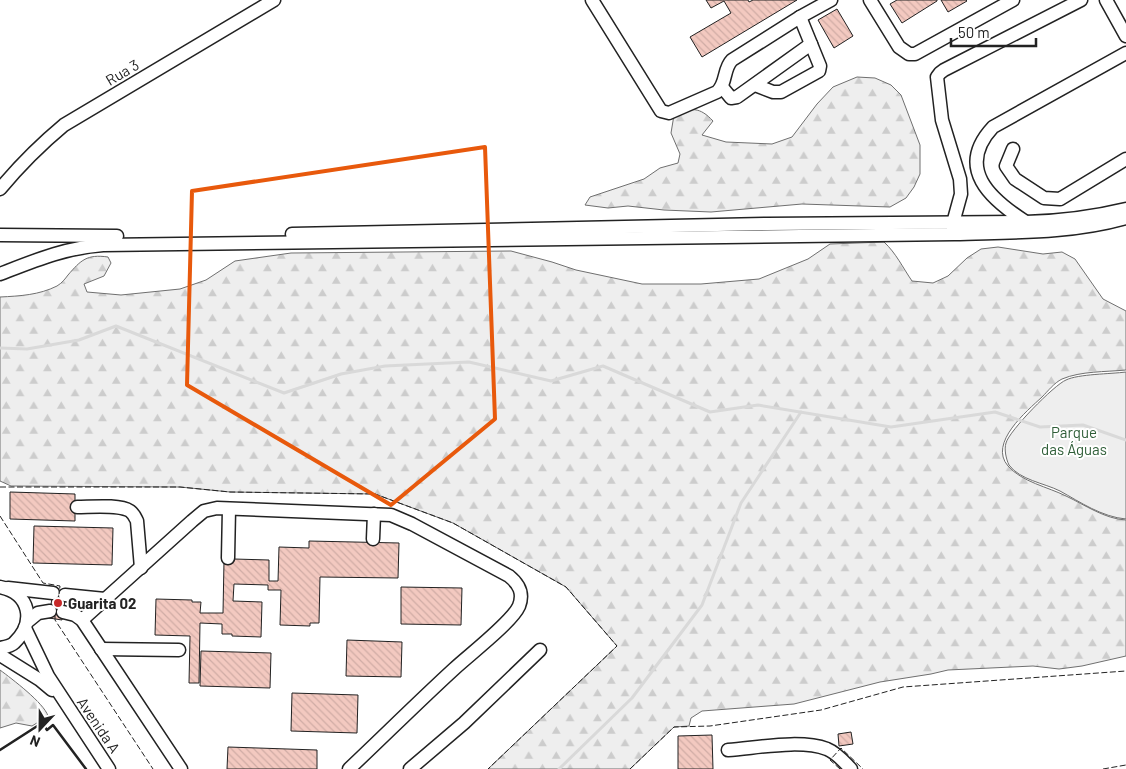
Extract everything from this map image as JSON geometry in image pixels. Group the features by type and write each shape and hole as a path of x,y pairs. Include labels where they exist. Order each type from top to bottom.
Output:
{"street":[{"name":"Rua 3","path":"0,189 38,146 64,125 274,0"},
{"path":"592,0 661,111 668,113 718,92 722,87 726,67 732,60 800,17 832,0"},
{"path":"870,0 898,47 909,54 915,54 1013,0"},
{"path":"953,228 961,194 960,179 940,108 937,78 944,70 1081,0"},
{"path":"1106,0 1126,36"},
{"path":"755,85 773,92 781,92 819,72 820,66 800,17"},
{"path":"722,87 731,98 734,98 811,44"},
{"path":"1026,222 991,197 981,181 977,165 977,156 981,143 993,127 1126,53"},
{"path":"1013,149 1006,166 1015,179 1044,198 1052,199 1060,199 1126,159"},
{"path":"0,274 57,252 84,246 953,228 1065,220 1099,216 1126,208"},
{"path":"0,235 147,236 953,228 1064,229 1088,227 1126,218"},
{"path":"77,507 121,508 130,511 137,521 141,568"},
{"path":"82,620 204,511 216,508 391,515 509,576 520,588 521,602 514,615 349,769"},
{"path":"228,558 229,509"},
{"path":"373,539 374,514"},
{"path":"4,587 105,599"},
{"path":"4,587 17,594 23,602 27,611 26,625 48,676 61,699"},
{"path":"0,648 13,644 26,625 38,613 56,612 75,615 82,620 181,769"},
{"path":"101,649 179,650"},
{"path":"410,769 464,723 540,650"},
{"path":"0,655 40,680 61,699"},
{"name":"Avenida A","path":"61,699 109,769"},
{"path":"728,750 778,746 814,746 828,749 851,769"}],"highlighted area":[{"path":"485,147 495,419 391,505 187,385 192,191"}],"green space":[{"path":"857,77 875,78 891,85 901,95 920,145 920,174 914,187 906,198 890,207 802,204 711,212 628,206 608,208 585,205 590,197 644,179 660,168 678,163 680,154 671,133 674,115 690,110 704,113 713,121 702,135 726,142 772,144 792,137 817,104 833,87"},
{"path":"884,242 896,256 912,281 933,283 948,276 967,258 981,249 998,247 1043,254 1062,252 1075,259 1103,299 1126,311 1126,370 1085,373 1069,376 1059,381 1012,428 1003,447 1003,457 1008,466 1020,476 1095,511 1110,517 1126,520 1126,656 1059,669 1033,666 948,670 880,682 794,704 702,711 691,718 689,726 674,727 630,769 488,769 617,646 566,587 453,523 375,494 230,492 180,487 11,486 0,481 0,297 29,294 57,286 77,265 90,257 108,257 111,263 104,276 84,284 87,292 121,295 180,289 206,280 235,261 291,253 511,251 576,270 642,284 701,284 759,279 808,259 830,244"},
{"name":"Parque das Águas","path":"1126,372 1126,519 1108,515 1060,491 1026,478 1009,465 1005,448 1009,437 1052,390 1066,380 1078,376"},
{"path":"0,670 34,698 48,716 32,726 16,723 0,728"}],"building":[{"path":"706,0 748,0 749,2 753,0 797,0 702,57 690,37 731,13 724,1 711,8"},
{"path":"897,0 937,1 902,23 890,4"},
{"path":"941,0 966,0 967,1 948,12"},
{"path":"837,9 853,36 834,48 818,20"},
{"path":"10,492 75,494 75,521 10,519"},
{"path":"34,526 113,528 112,565 33,563"},
{"path":"309,541 399,543 398,578 320,577 319,623 310,623 310,626 280,625 281,590 268,590 268,585 234,584 233,601 262,602 261,637 222,634 222,624 200,623 199,683 189,683 190,636 155,635 156,599 192,600 192,602 201,602 200,613 223,613 224,561 234,561 234,559 269,560 269,581 278,581 279,547 309,548"},
{"path":"401,587 462,588 461,625 401,624"},
{"name":"Guarita 02","path":"53,591 66,593 62,620 49,618"},
{"path":"347,640 402,642 401,677 346,676"},
{"path":"201,651 271,653 270,688 200,686"},
{"path":"292,693 358,695 357,733 291,731"},
{"path":"851,732 853,744 839,746 838,734"},
{"path":"712,735 713,769 678,769 678,736"},
{"path":"228,747 317,750 317,769 227,769"}],"waterway":[{"path":"0,348 27,349 79,340 116,326 284,393 341,374 385,366 469,362 551,381 603,366 710,412 758,405 891,427 995,412 1040,427 1083,425 1126,440"},
{"path":"559,769 632,698 702,605 741,503 801,412"}],"fence":[{"path":"0,487 180,487 230,492 375,494 453,523 566,587 617,646 488,769"},
{"path":"0,516 43,583 60,586 59,594"},
{"path":"55,616 55,620 153,769"},
{"path":"630,769 674,727 710,726 821,710 903,687 1126,671"},
{"path":"840,769 830,760 841,748 863,769"},
{"path":"1103,769 1126,765"}],"wall":[{"path":"0,750 42,723 47,730 53,725 86,769"}],"place":[{"name":"Guarita 02","path":"58,603"}]}
